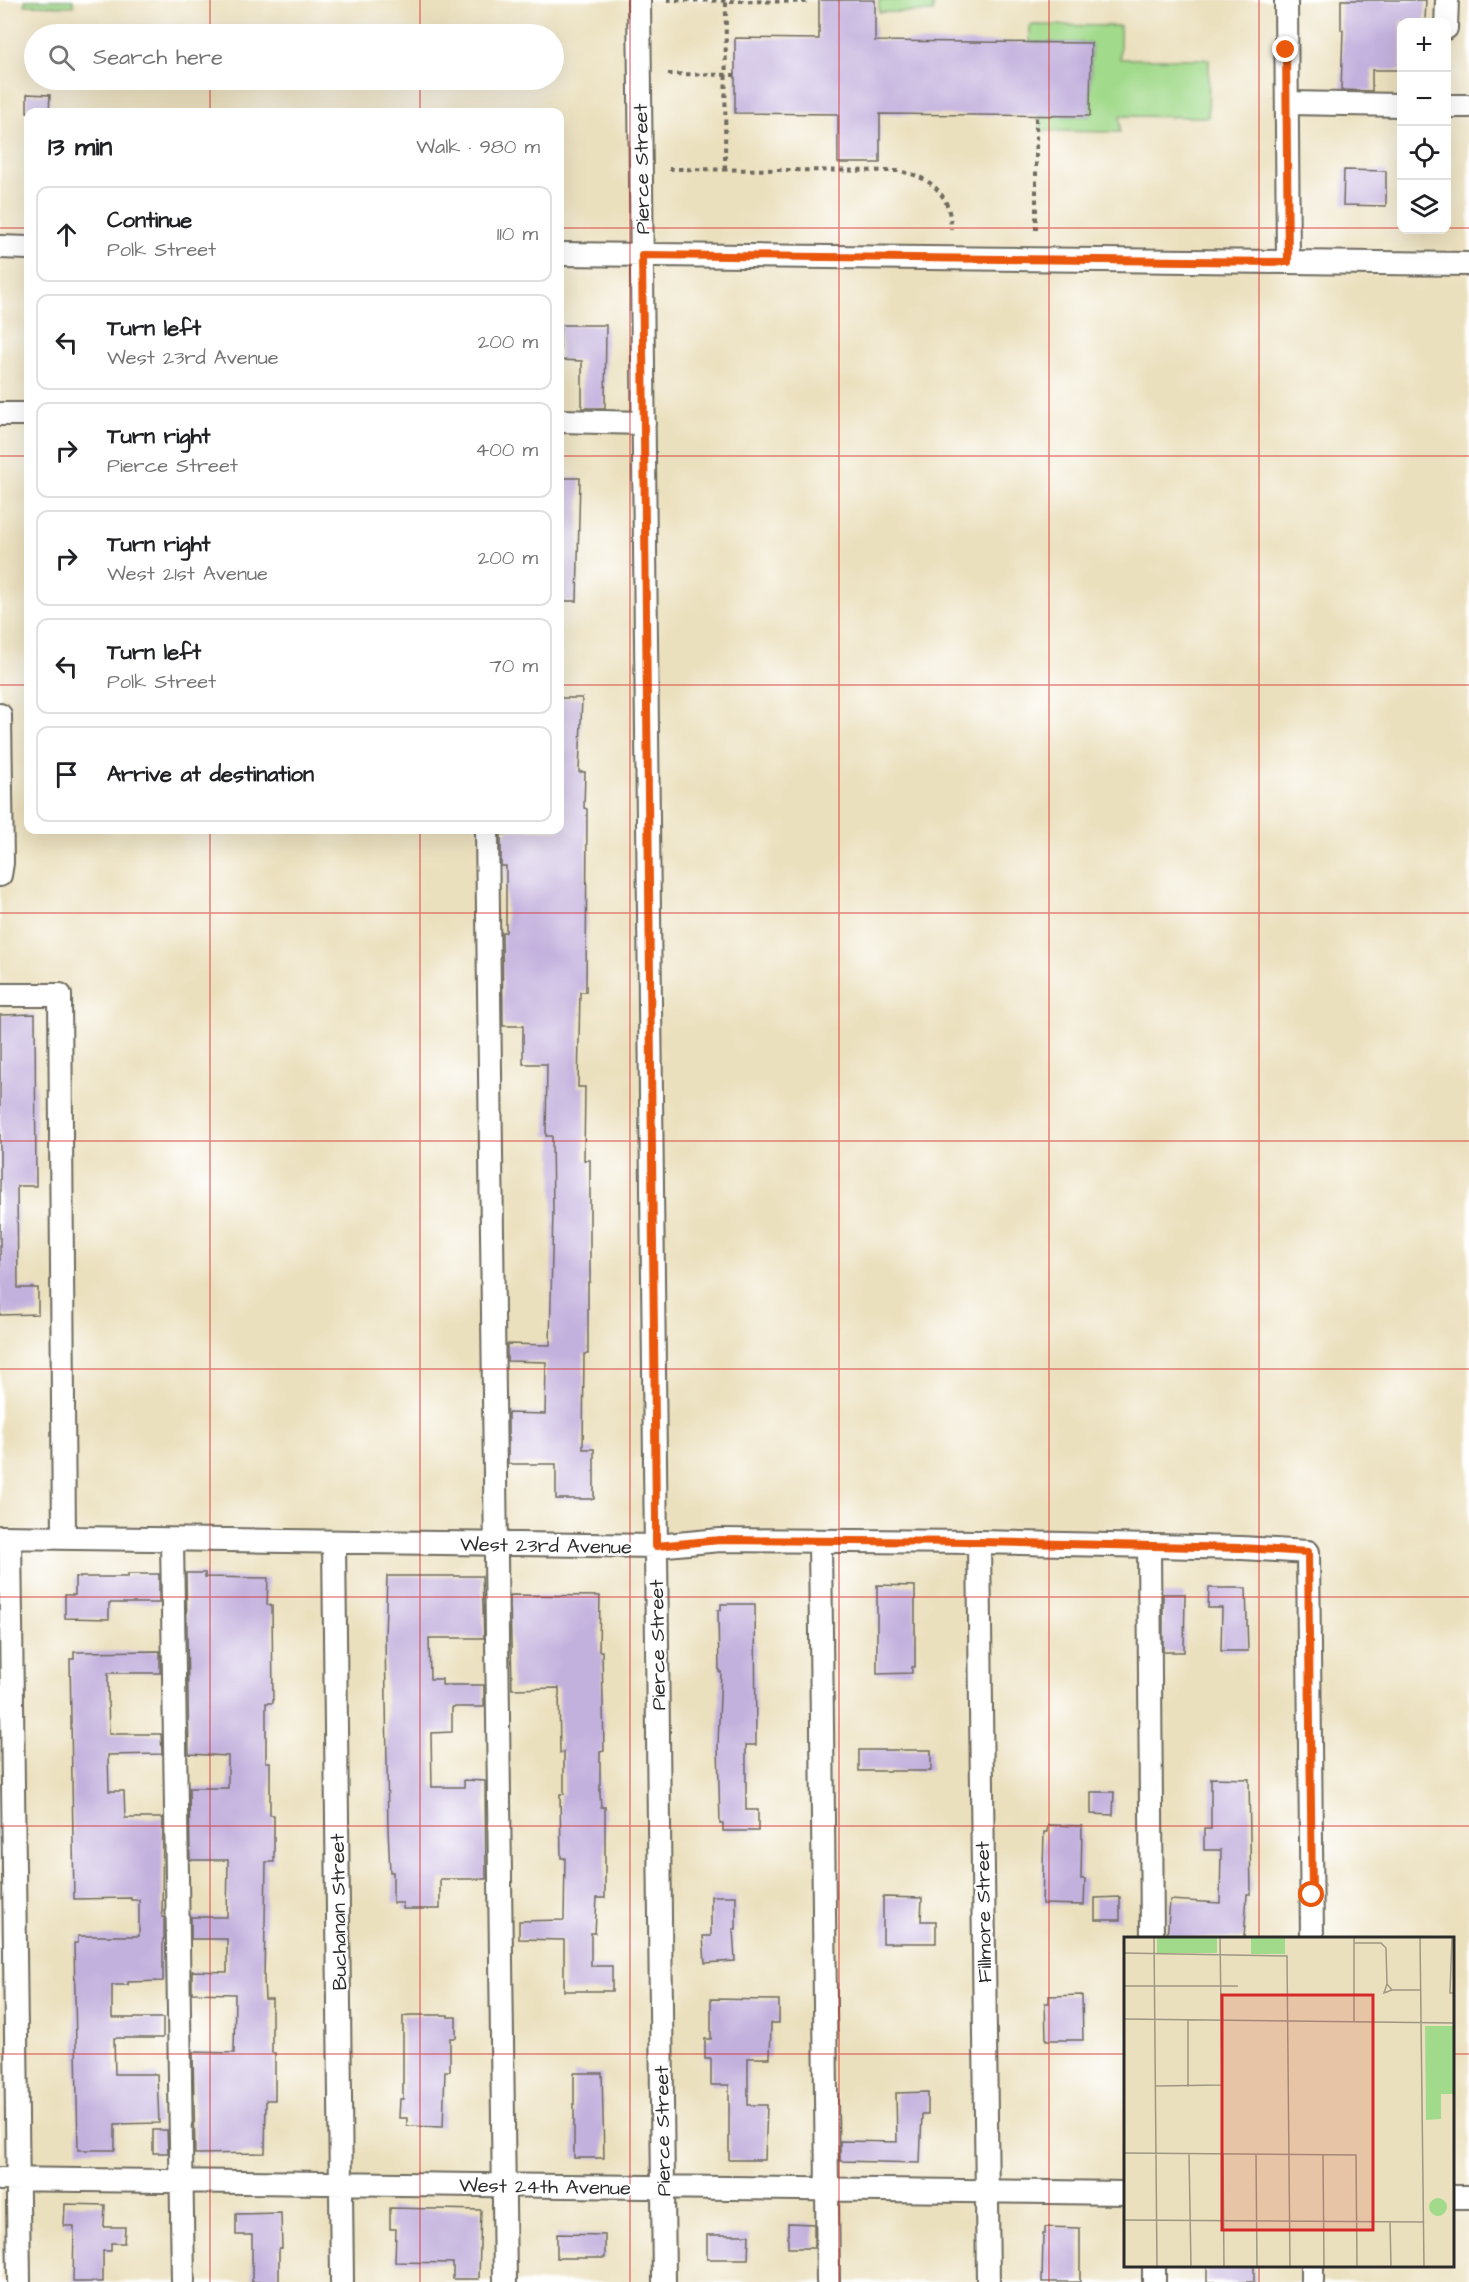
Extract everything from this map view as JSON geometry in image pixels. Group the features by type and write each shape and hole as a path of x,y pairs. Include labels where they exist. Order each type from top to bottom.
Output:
{"street":[{"name":"Pierce Street","path":"639,0 664,2282"},
{"path":"1286,0 1288,262"},
{"path":"1446,18 1447,0"},
{"path":"1287,103 1397,105"},
{"path":"1451,106 1469,106"},
{"path":"0,248 24,248"},
{"path":"564,254 1469,264"},
{"path":"0,414 24,414"},
{"path":"564,422 644,423"},
{"path":"0,715 2,863 0,875"},
{"path":"487,834 505,2282"},
{"path":"0,995 60,995 64,1538"},
{"path":"5,1537 9,2180 19,2282"},
{"name":"West 23rd Avenue","path":"5,1537 656,1546 720,1540 979,1542 1242,1548 1308,1552 1312,1937"},
{"path":"172,1540 183,2282"},
{"path":"820,1541 828,2282"},
{"name":"Buchanan Street","path":"334,1542 342,2282"},
{"name":"Fillmore Street","path":"979,1542 988,2282"},
{"path":"1149,1546 1152,1937"},
{"name":"West 24th Avenue","path":"9,2180 341,2182 1124,2193"}],"path":[{"path":"667,0 807,2"},
{"path":"725,169 726,1"},
{"path":"668,74 735,75"},
{"path":"1036,116 1036,230"},
{"path":"669,169 898,171 913,174 926,178 945,196 951,215 951,229"}],"green space":[{"path":"25,0 73,0 73,6 25,5"},
{"path":"879,0 933,0 933,12 879,12"},
{"path":"1030,25 1120,26 1120,59 1209,59 1208,117 1120,116 1120,132 1041,131 1041,116 1090,116 1091,43 1030,42"}],"building":[{"path":"819,0 875,0 875,41 1091,43 1090,116 880,114 880,163 838,163 838,114 735,113 735,38 819,39"},
{"path":"1341,0 1426,0 1425,18 1397,18 1397,70 1372,70 1372,91 1341,90 1343,30 1341,30"},
{"path":"27,94 50,95 49,108 27,108"},
{"path":"1344,170 1386,171 1386,206 1343,205"},
{"path":"564,325 606,325 605,408 582,408 582,361 564,360"},
{"path":"564,478 580,478 577,601 564,601"},
{"path":"564,698 582,698 579,772 585,772 584,808 587,809 586,992 580,992 578,1087 585,1087 584,1160 590,1160 590,1282 588,1282 588,1354 584,1354 583,1449 594,1449 594,1499 556,1499 556,1464 508,1464 508,1413 545,1414 546,1362 507,1361 507,1344 550,1345 553,1210 552,1136 546,1136 547,1064 523,1064 523,1026 503,1026 502,932 506,932 506,866 501,866 501,834 564,834"},
{"path":"35,1014 36,1186 17,1186 18,1288 38,1288 38,1314 0,1315 0,1015"},
{"path":"186,1573 205,1573 205,1577 268,1578 267,1605 272,1605 273,1703 266,1703 266,1762 270,1762 270,1815 274,1815 274,1862 266,1862 264,1980 265,1999 272,1999 275,2100 266,2100 265,2153 195,2154 193,2052 234,2053 235,1994 192,1993 192,1971 227,1972 227,1939 191,1939 191,1917 227,1917 228,1860 190,1860 189,1788 228,1788 228,1756 189,1754"},
{"path":"128,1574 159,1574 159,1603 109,1603 109,1619 65,1618 65,1595 75,1595 75,1577 128,1577"},
{"path":"387,1576 482,1576 484,1638 429,1638 430,1679 442,1679 442,1685 484,1685 484,1707 452,1707 452,1732 431,1733 432,1787 464,1787 464,1780 485,1781 486,1879 440,1879 440,1909 403,1909 403,1903 393,1903 393,1872 390,1872 388,1828 385,1636"},
{"path":"877,1585 915,1586 915,1667 912,1667 912,1673 877,1674"},
{"path":"1209,1588 1246,1588 1248,1651 1221,1651 1222,1608 1208,1608"},
{"path":"1163,1594 1185,1594 1184,1652 1163,1652"},
{"path":"510,1595 600,1596 599,1651 602,1651 604,1751 600,1752 600,1794 601,1807 605,1807 605,1898 597,1898 595,1933 591,1933 591,1966 612,1966 612,1991 564,1991 564,1940 519,1939 519,1921 564,1920 565,1858 561,1858 560,1794 564,1794 564,1752 560,1753 559,1688 512,1689"},
{"path":"721,1604 755,1604 756,1745 746,1745 746,1810 758,1810 758,1831 723,1831 723,1824 720,1824 718,1745 721,1672 719,1672 718,1610 721,1610"},
{"path":"160,1651 160,1673 108,1673 109,1734 161,1734 162,1754 108,1755 109,1791 124,1791 125,1818 163,1818 163,1981 112,1985 112,2018 163,2018 163,2038 114,2038 115,2074 157,2074 159,2123 115,2124 115,2150 78,2150 74,1943 78,1943 78,1936 139,1936 139,1900 131,1900 131,1898 74,1899 70,1659 74,1659 74,1652"},
{"path":"859,1750 931,1750 931,1771 859,1771"},
{"path":"1211,1778 1249,1779 1251,1894 1247,1894 1244,1937 1167,1937 1170,1900 1220,1903 1221,1850 1204,1850 1204,1829 1211,1829"},
{"path":"1091,1792 1114,1792 1113,1815 1091,1814"},
{"path":"1048,1825 1082,1826 1081,1879 1085,1879 1084,1905 1042,1904 1044,1832 1047,1832"},
{"path":"711,1896 736,1896 736,1929 733,1929 735,1961 705,1963 703,1936 711,1936"},
{"path":"883,1897 922,1898 921,1921 936,1921 936,1943 883,1943"},
{"path":"1120,1897 1120,1920 1095,1920 1095,1898"},
{"path":"1082,1995 1083,2040 1046,2040 1045,2003 1049,2003 1049,1996"},
{"path":"711,1999 779,2000 779,2023 771,2023 770,2058 748,2058 748,2105 767,2105 765,2160 729,2160 729,2085 711,2085 711,2059 705,2059 705,2039 711,2039"},
{"path":"403,2016 456,2017 456,2038 450,2038 450,2071 445,2071 443,2127 407,2126 407,2118 399,2118 400,2099 403,2099"},
{"path":"574,2073 602,2073 604,2158 574,2158"},
{"path":"928,2092 928,2114 922,2114 920,2163 840,2161 840,2141 897,2142 896,2093"},
{"path":"153,2130 167,2130 168,2153 153,2153"},
{"path":"65,2204 105,2205 104,2227 125,2227 124,2243 111,2243 111,2251 103,2251 103,2282 73,2282 74,2226 64,2226"},
{"path":"390,2208 481,2210 479,2279 453,2279 453,2263 395,2262 396,2229 390,2229"},
{"path":"281,2213 282,2248 279,2248 279,2282 252,2282 252,2235 236,2235 236,2214"},
{"path":"788,2223 814,2224 814,2248 788,2248"},
{"path":"1045,2227 1080,2228 1080,2282 1042,2282"},
{"path":"557,2234 605,2235 605,2258 557,2258"},
{"path":"707,2235 749,2235 748,2259 707,2259"},
{"path":"1207,2267 1254,2267 1254,2282 1207,2282"}],"route":[{"path":"1286,50 1288,262 642,255 656,1546 720,1540 979,1542 1242,1548 1308,1552 1312,1895"}]}
